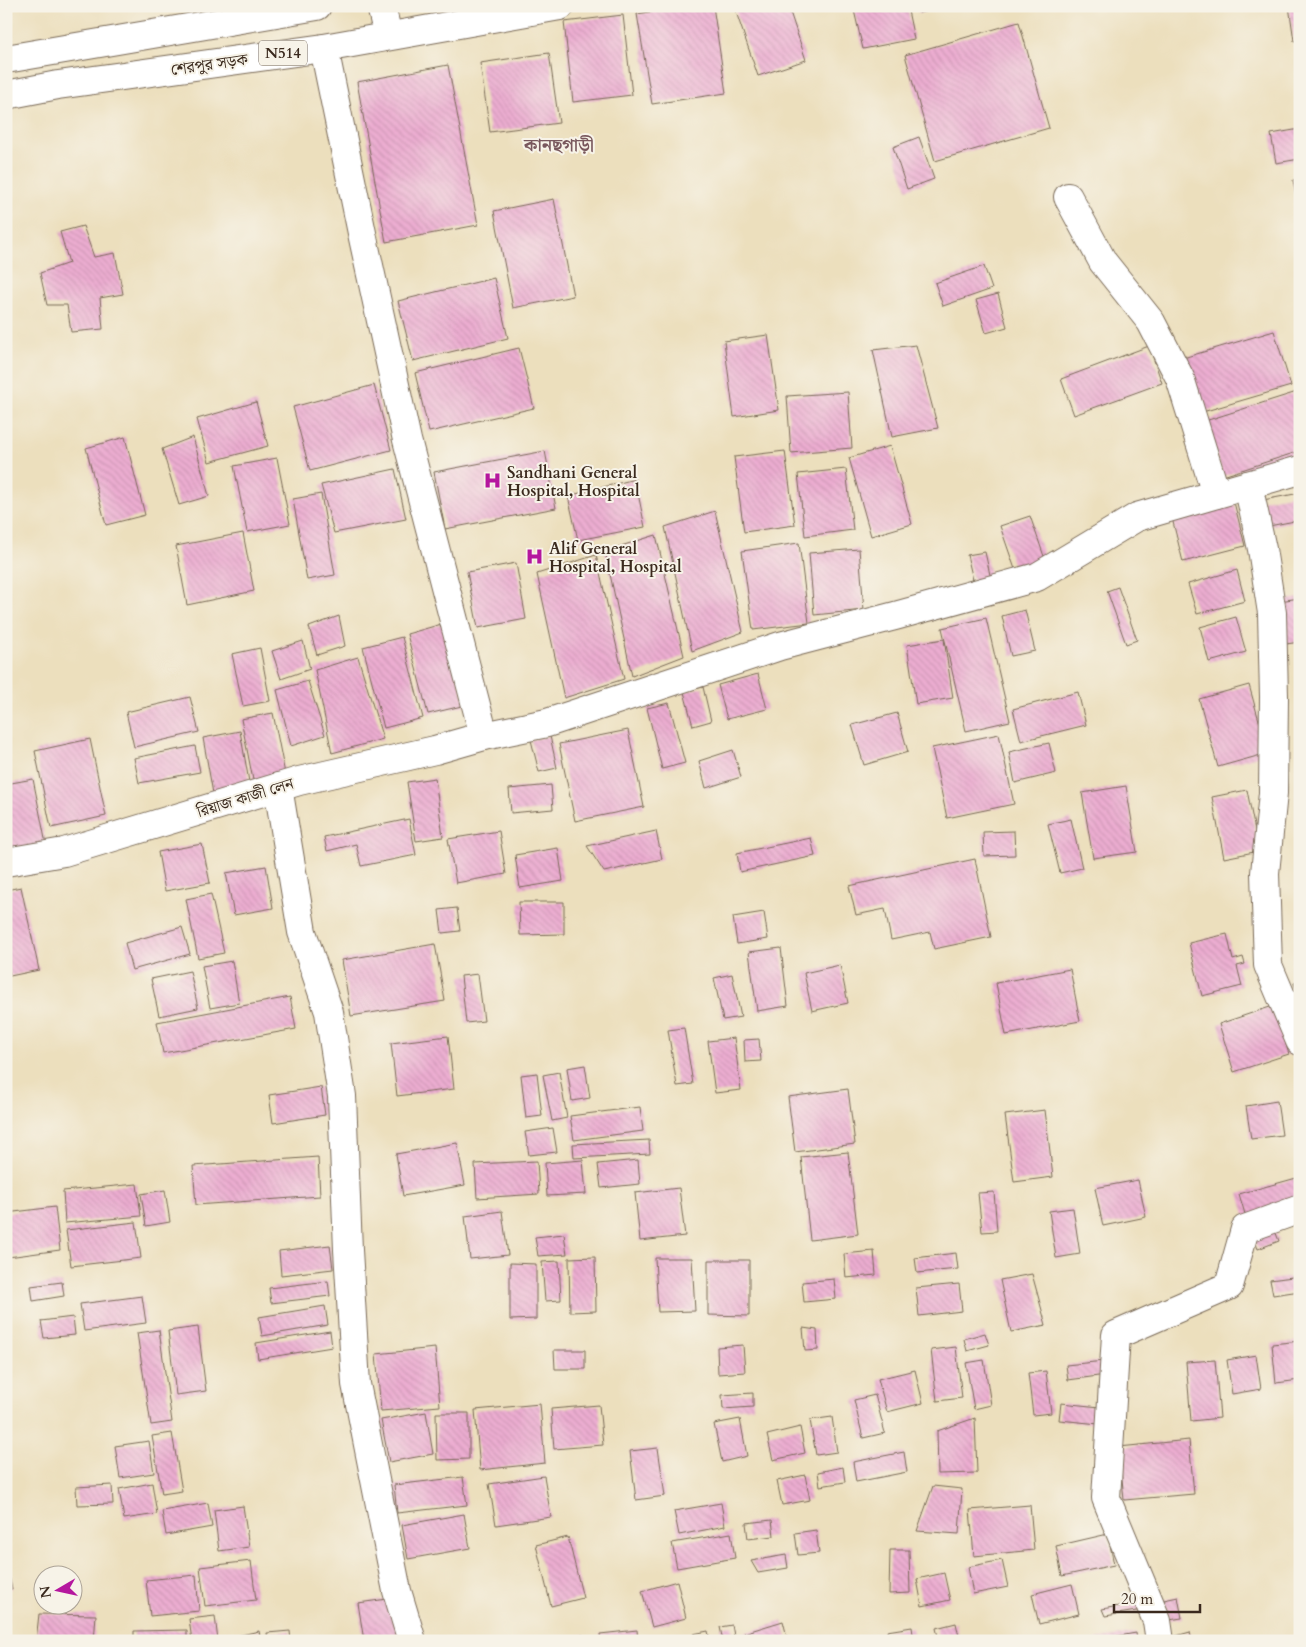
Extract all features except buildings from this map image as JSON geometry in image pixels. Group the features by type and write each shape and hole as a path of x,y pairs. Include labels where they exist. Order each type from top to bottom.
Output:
{"main road":[{"name":"N514","path":"6,59 317,6"},
{"path":"381,6 388,36"},
{"name":"শেরপুর সড়ক","path":"6,95 58,85 324,48 560,6"},
{"path":"324,48 363,238 408,440 484,736"},
{"path":"1068,197 1103,262 1151,322 1180,378 1216,494"},
{"name":"রিয়াজ কাজী লেন","path":"6,862 64,852 299,780 435,750 484,736 548,723 780,646 1037,577 1137,517 1300,470"},
{"path":"1248,485 1262,549 1272,613 1274,697 1272,793 1265,873 1268,965 1300,1041"},
{"path":"278,787 302,932 329,1012 342,1096 356,1384 397,1591 412,1641"},
{"path":"1160,1641 1157,1620 1106,1498 1116,1335 1229,1286 1245,1229 1300,1209"}],"place":[{"name":"Sandhani General Hospital, Hospital","path":"493,481"},
{"name":"Alif General Hospital, Hospital","path":"535,557"}],"district":[{"name":"কানছগাড়ী","path":"559,145"}]}
